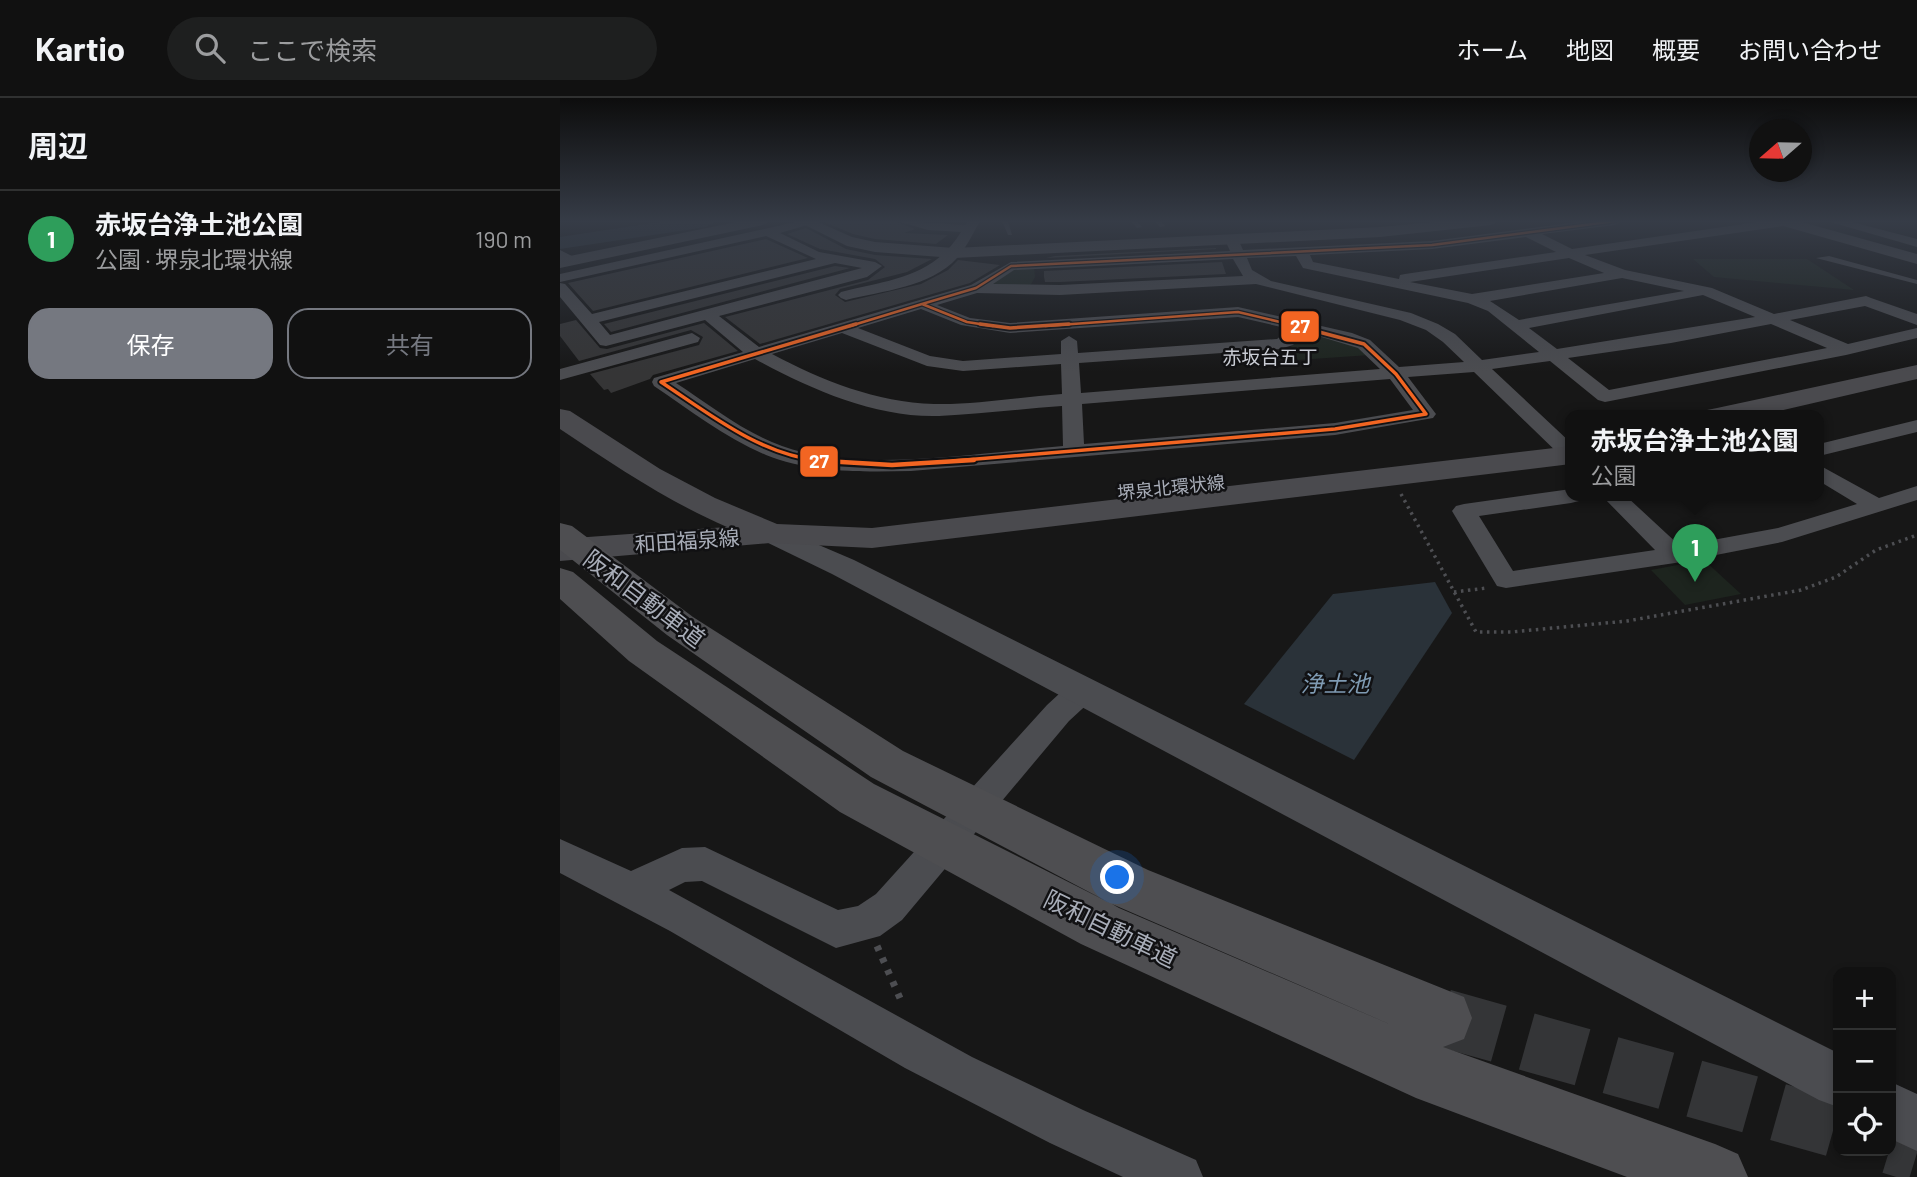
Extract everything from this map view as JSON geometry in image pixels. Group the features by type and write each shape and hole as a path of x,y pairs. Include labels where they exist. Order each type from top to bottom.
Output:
{"highway":[{"name":"阪和自動車道","path":"560,533 680,626 887,764 1130,887 1443,1018"},
{"name":"阪和自動車道","path":"560,580 643,651 857,798 1087,919 1438,1076 1715,1177"}],"main road":[{"path":"1746,410 1917,372"},
{"path":"1817,410 1917,387"},
{"name":"堺泉北環状線","path":"560,417 649,475 704,505 772,534 872,538 1565,449"},
{"name":"和田福泉線","path":"560,550 772,534"}],"street":[{"path":"560,278 605,271"},
{"path":"737,271 748,279"},
{"path":"589,320 666,295 780,271"},
{"path":"560,287 606,341 866,271"},
{"path":"831,299 926,271"},
{"path":"921,304 967,322 1010,328 1238,312 1346,337 1364,344 1396,374 1426,414 1335,429 911,465 849,465 815,460 758,444 661,382 921,304 976,288 1003,271"},
{"path":"1246,271 1258,280 1283,289 1405,316 1432,327 1449,338 1565,446"},
{"path":"1339,271 1472,299 1494,308 1605,396 1846,350 1917,333"},
{"path":"1387,281 1450,271"},
{"path":"1615,271 1707,292 1846,350"},
{"path":"1472,299 1622,274"},
{"path":"976,288 1060,290 1258,280"},
{"path":"1517,325 1707,292"},
{"path":"707,314 731,327 756,354 855,398 902,409 937,410 1479,366 1671,338 1866,301 1917,320"},
{"path":"1069,324 1074,450"},
{"path":"560,374 731,327"},
{"path":"843,328 940,364 984,365 1280,344 1301,327"},
{"path":"1824,449 1917,426"},
{"path":"1824,474 1878,507"},
{"path":"1565,497 1464,511 1506,580 1675,555 1782,535 1917,493"},
{"path":"1618,501 1675,555"},
{"path":"772,534 843,567 1083,690 1833,1078"},
{"path":"634,888 682,865 705,864 836,929 866,923 889,906 1058,713 1083,690"},
{"path":"560,855 634,888 898,1041 1064,1128 1179,1177"},
{"path":"1896,1112 1917,1124"}],"lane":[{"path":"1878,271 1917,282"}],"path":[{"path":"1397,486 1476,632 1511,632 1627,621 1801,590 1836,577 1876,550 1917,535"},
{"path":"1454,592 1500,587 1506,580"},
{"path":"878,948 897,991"}],"shaded area":[{"path":"1010,271 1034,271 1035,277 1029,288 992,285 992,282"},
{"path":"1707,271 1826,271 1854,290 1714,277"},
{"path":"1316,334 1356,346 1370,355 1298,360 1291,346 1304,335"},
{"path":"1704,560 1741,594 1685,605 1651,570"}],"water":[{"name":"浄土池","path":"1435,582 1452,613 1354,760 1244,704 1333,594"}],"building":[{"path":"620,271 754,271 593,311 568,283"},
{"path":"814,271 837,271 611,332 604,324"},
{"path":"879,271 908,271 840,289 835,295 845,302 921,284 945,271 989,271 970,283 760,344 725,317 868,280"},
{"path":"1044,271 1225,271 1226,274 1060,282 1045,282"},
{"path":"576,320 600,348 607,349 704,323 738,351 653,375 650,379 611,393 608,389 604,390 590,374 699,345 703,337 691,330 579,361 560,336 560,324"}],"tunnel":[{"path":"1443,1018 1833,1128"},
{"path":"1896,1147 1917,1153"}],"transit line":[{"name":"27","path":"922,304 976,288 1002,271"},
{"name":"27","path":"922,304 967,322 1010,328 1238,312 1346,337 1364,344 1396,374 1426,414 1335,429 911,465 852,464 812,461 775,451 732,429 661,382 922,304"}],"place":[{"name":"赤坂台浄土池公園","path":"1695,582"}],"district":[{"name":"赤坂台五丁","path":"1270,356"}]}
